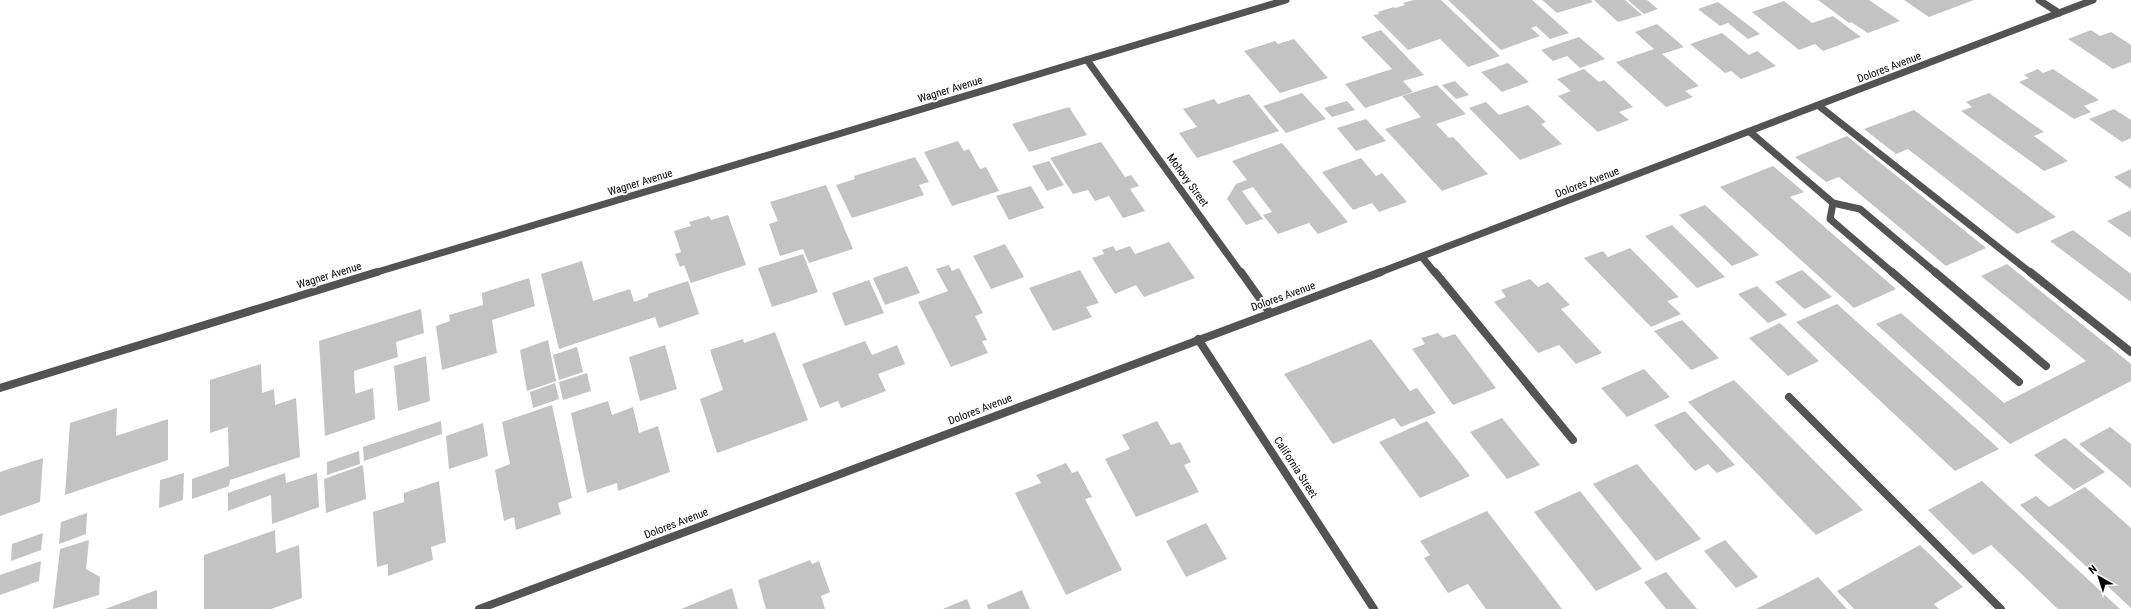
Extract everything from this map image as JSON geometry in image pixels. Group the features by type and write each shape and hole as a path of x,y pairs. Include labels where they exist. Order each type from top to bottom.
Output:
{"street":[{"name":"Wagner Avenue","path":"0,388 469,244 1286,0"},
{"path":"2039,0 2059,13"},
{"name":"Dolores Avenue","path":"480,609 1198,339 1422,257 2093,0"},
{"name":"Mohovy Street","path":"1087,60 1270,313"},
{"path":"1818,106 2131,352"},
{"path":"1750,132 1833,203 1860,210 2046,366"},
{"path":"1833,203 1830,219 2019,382"},
{"path":"1422,257 1573,440"},
{"name":"California Street","path":"1198,339 1374,609"},
{"path":"1789,397 2001,609"}],"building":[{"path":"1414,0 1441,0 1500,56 1468,67 1440,39 1408,50 1373,15 1379,14 1378,12 1394,7 1405,5 1403,3"},
{"path":"1448,0 1532,0 1569,33 1550,39 1536,26 1531,28 1540,36 1501,50"},
{"path":"1542,0 1591,0 1593,2 1557,13"},
{"path":"1594,0 1625,0 1642,15 1618,22"},
{"path":"1628,0 1647,0 1658,9 1644,14"},
{"path":"1818,0 1869,0 1900,21 1868,33 1851,22 1849,23"},
{"path":"1904,0 1974,0 1929,17"},
{"path":"1784,1 1812,23 1833,16 1861,37 1823,51 1815,44 1799,50 1752,12"},
{"path":"1718,2 1760,34 1748,39 1728,23 1720,26 1698,9"},
{"path":"1657,24 1684,47 1662,54 1699,86 1685,91 1693,97 1666,107 1616,62 1654,49 1635,32"},
{"path":"1381,30 1424,75 1403,81 1413,92 1365,108 1345,84 1392,69 1361,37"},
{"path":"2091,30 2100,36 2111,32 2131,45 2131,62 2113,69 2068,39"},
{"path":"1722,33 1749,55 1757,51 1776,66 1741,79 1731,71 1725,73 1690,44"},
{"path":"1579,37 1605,59 1580,68 1567,56 1553,61 1541,50"},
{"path":"1294,39 1328,78 1280,93 1244,51 1275,41 1278,44"},
{"path":"1508,63 1529,82 1502,92 1481,72"},
{"path":"1584,69 1599,82 1604,80 1633,107 1619,112 1629,120 1598,132 1558,96 1571,91 1557,79"},
{"path":"2038,69 2043,73 2053,69 2099,100 2084,106 2091,112 2074,119 2019,82 2029,78 2024,75"},
{"path":"1455,81 1469,95 1456,99 1442,85"},
{"path":"1437,85 1466,114 1436,124 1449,138 1453,137 1488,174 1442,191 1385,129 1421,117 1402,96"},
{"path":"1302,93 1326,119 1286,133 1263,106"},
{"path":"1989,93 2044,132 2034,136 2068,161 2044,171 1961,111 1972,107 1966,102"},
{"path":"1249,94 1279,131 1197,158 1179,133 1197,127 1183,109 1214,99 1218,104"},
{"path":"1347,101 1355,110 1332,117 1324,108"},
{"path":"1486,102 1499,115 1528,105 1546,122 1541,124 1562,144 1520,160 1469,108"},
{"path":"1069,107 1087,135 1029,152 1012,124"},
{"path":"2114,109 2131,120 2131,138 2122,142 2089,119"},
{"path":"1914,110 2056,217 2017,234 1908,149 1896,154 1864,129"},
{"path":"1366,119 1386,141 1356,151 1337,128"},
{"path":"1847,136 1986,248 1946,266 1839,177 1826,182 1795,157"},
{"path":"958,141 964,151 969,149 980,169 986,167 999,191 952,206 924,152"},
{"path":"1101,142 1125,177 1131,175 1139,186 1130,189 1145,211 1123,218 1109,196 1095,201 1088,190 1073,194 1050,158"},
{"path":"1282,143 1348,222 1318,234 1309,223 1278,234 1263,215 1272,212 1253,187 1242,191 1263,219 1246,225 1227,199 1236,184 1247,180 1232,161"},
{"path":"915,157 929,182 919,185 924,195 852,218 836,185 855,179 854,176"},
{"path":"1361,158 1376,176 1382,173 1407,202 1379,212 1372,203 1353,210 1322,172"},
{"path":"1049,161 1064,185 1047,191 1032,166"},
{"path":"1773,166 1804,192 1790,197 1896,289 1854,308 1720,187"},
{"path":"2131,169 2131,189 2114,177"},
{"path":"826,185 853,249 809,263 803,249 780,256 769,224 778,221 770,202"},
{"path":"1031,186 1044,208 1009,220 996,196"},
{"path":"1705,205 1759,255 1732,266 1679,215"},
{"path":"2131,210 2131,238 2107,221"},
{"path":"728,215 746,265 691,283 684,265 680,267 675,254 681,252 674,231 691,226 689,222 709,216 711,220"},
{"path":"1672,225 1725,277 1697,288 1645,236"},
{"path":"2073,230 2131,274 2131,302 2050,241"},
{"path":"1169,242 1195,278 1144,297 1136,285 1115,294 1092,258 1104,254 1102,250 1113,246 1116,251 1130,246 1135,254"},
{"path":"1005,244 1024,277 991,289 973,256"},
{"path":"1630,248 1679,297 1667,301 1681,314 1651,327 1584,258 1603,251 1608,257"},
{"path":"803,254 818,292 772,307 758,268"},
{"path":"582,261 593,301 630,289 634,302 648,297 648,294 688,281 699,314 659,328 655,317 559,349 541,274"},
{"path":"2007,264 2131,364 2131,381 2010,444 1876,324 1901,313 2004,403 2086,361 1981,276"},
{"path":"949,265 952,271 959,268 983,313 975,316 987,340 982,341 988,353 951,367 918,302 948,291 936,269"},
{"path":"907,266 920,293 885,305 873,278"},
{"path":"1080,270 1099,303 1086,307 1092,317 1053,331 1029,288"},
{"path":"1802,270 1832,297 1804,309 1775,282"},
{"path":"529,278 535,306 492,320 497,353 442,370 436,326 450,321 449,315 483,305 482,293"},
{"path":"1530,279 1538,287 1548,282 1570,305 1561,309 1602,353 1576,364 1559,345 1538,353 1494,302 1506,297 1501,290"},
{"path":"869,280 884,313 845,326 832,293"},
{"path":"1757,286 1787,315 1768,323 1738,294"},
{"path":"1837,304 1999,449 1955,471 1796,322"},
{"path":"421,309 424,333 396,342 398,357 354,371 355,394 373,388 375,419 325,436 319,341"},
{"path":"1682,320 1719,358 1691,370 1654,331"},
{"path":"1780,323 1819,361 1788,376 1749,338"},
{"path":"775,332 808,420 717,453 700,399 723,390 710,350 743,339 744,343"},
{"path":"1438,333 1443,338 1455,334 1496,388 1453,405 1412,349 1425,344 1421,338"},
{"path":"1371,339 1410,391 1417,388 1436,413 1401,427 1394,418 1333,444 1284,374"},
{"path":"548,340 556,381 527,391 520,350"},
{"path":"865,341 872,355 897,345 905,364 878,374 886,391 841,408 838,401 820,408 802,364"},
{"path":"665,345 677,389 640,401 629,357"},
{"path":"577,347 583,372 559,380 553,355"},
{"path":"426,356 430,401 398,411 394,366"},
{"path":"261,364 262,393 274,389 275,405 296,398 300,457 230,480 229,486 192,499 192,479 229,466 228,427 210,433 210,380"},
{"path":"1644,369 1670,397 1627,417 1601,388"},
{"path":"587,373 591,391 563,400 559,382"},
{"path":"1734,380 1863,510 1816,535 1688,402"},
{"path":"555,383 559,399 533,408 530,392"},
{"path":"608,401 612,415 633,407 639,433 658,426 670,472 618,491 617,483 587,493 571,413"},
{"path":"552,405 572,498 558,503 561,514 516,530 514,517 504,521 495,470 510,464 502,422"},
{"path":"117,408 116,436 168,419 168,460 65,495 70,423"},
{"path":"1685,411 1735,465 1717,473 1708,464 1695,471 1654,425"},
{"path":"1502,418 1540,465 1507,479 1470,432"},
{"path":"441,421 442,434 364,461 363,447"},
{"path":"1157,421 1171,445 1180,442 1191,462 1184,465 1199,492 1136,517 1105,459 1130,449 1122,435"},
{"path":"1427,421 1470,476 1420,498 1379,442"},
{"path":"483,423 488,456 449,469 446,436"},
{"path":"2110,427 2131,444 2131,488 2079,444"},
{"path":"2065,438 2105,472 2074,490 2034,455"},
{"path":"359,451 360,464 327,475 327,462"},
{"path":"43,458 40,502 0,516 0,472"},
{"path":"1066,463 1072,473 1078,471 1092,497 1085,499 1122,570 1066,595 1015,493 1041,483 1036,475"},
{"path":"1637,464 1701,539 1656,561 1593,484"},
{"path":"363,465 366,499 326,513 324,479"},
{"path":"184,473 183,500 159,508 160,480"},
{"path":"285,473 286,483 317,473 319,507 272,524 271,495 228,511 228,493"},
{"path":"439,481 446,542 431,547 433,560 388,576 388,564 377,567 373,512 404,502 404,493"},
{"path":"1982,481 2120,609 2058,609 1991,545 1973,555 1928,510"},
{"path":"2085,487 2131,528 2131,608 2020,505 2036,496 2049,507"},
{"path":"1580,491 1642,569 1596,591 1534,512"},
{"path":"1487,511 1562,609 1486,609 1468,584 1448,593 1424,558 1430,555 1420,541"},
{"path":"87,513 86,534 59,544 61,522"},
{"path":"1206,523 1227,559 1186,577 1166,541"},
{"path":"275,530 276,553 299,545 302,598 271,609 204,609 204,555"},
{"path":"43,533 41,550 11,561 12,544"},
{"path":"89,540 86,569 100,577 99,595 53,609 60,549"},
{"path":"1725,540 1758,577 1736,588 1704,551"},
{"path":"1920,545 1963,587 1934,604 1939,609 1854,609 1837,591"},
{"path":"810,560 812,564 819,561 830,592 821,596 825,609 766,609 758,580"},
{"path":"41,561 39,581 0,595 0,575"},
{"path":"1666,572 1697,609 1666,609 1644,582"},
{"path":"1818,577 1847,609 1756,609"},
{"path":"732,588 738,609 681,609"},
{"path":"157,590 157,609 105,609"},
{"path":"1022,590 1030,609 988,609 987,605"},
{"path":"967,599 971,609 943,609"}]}
